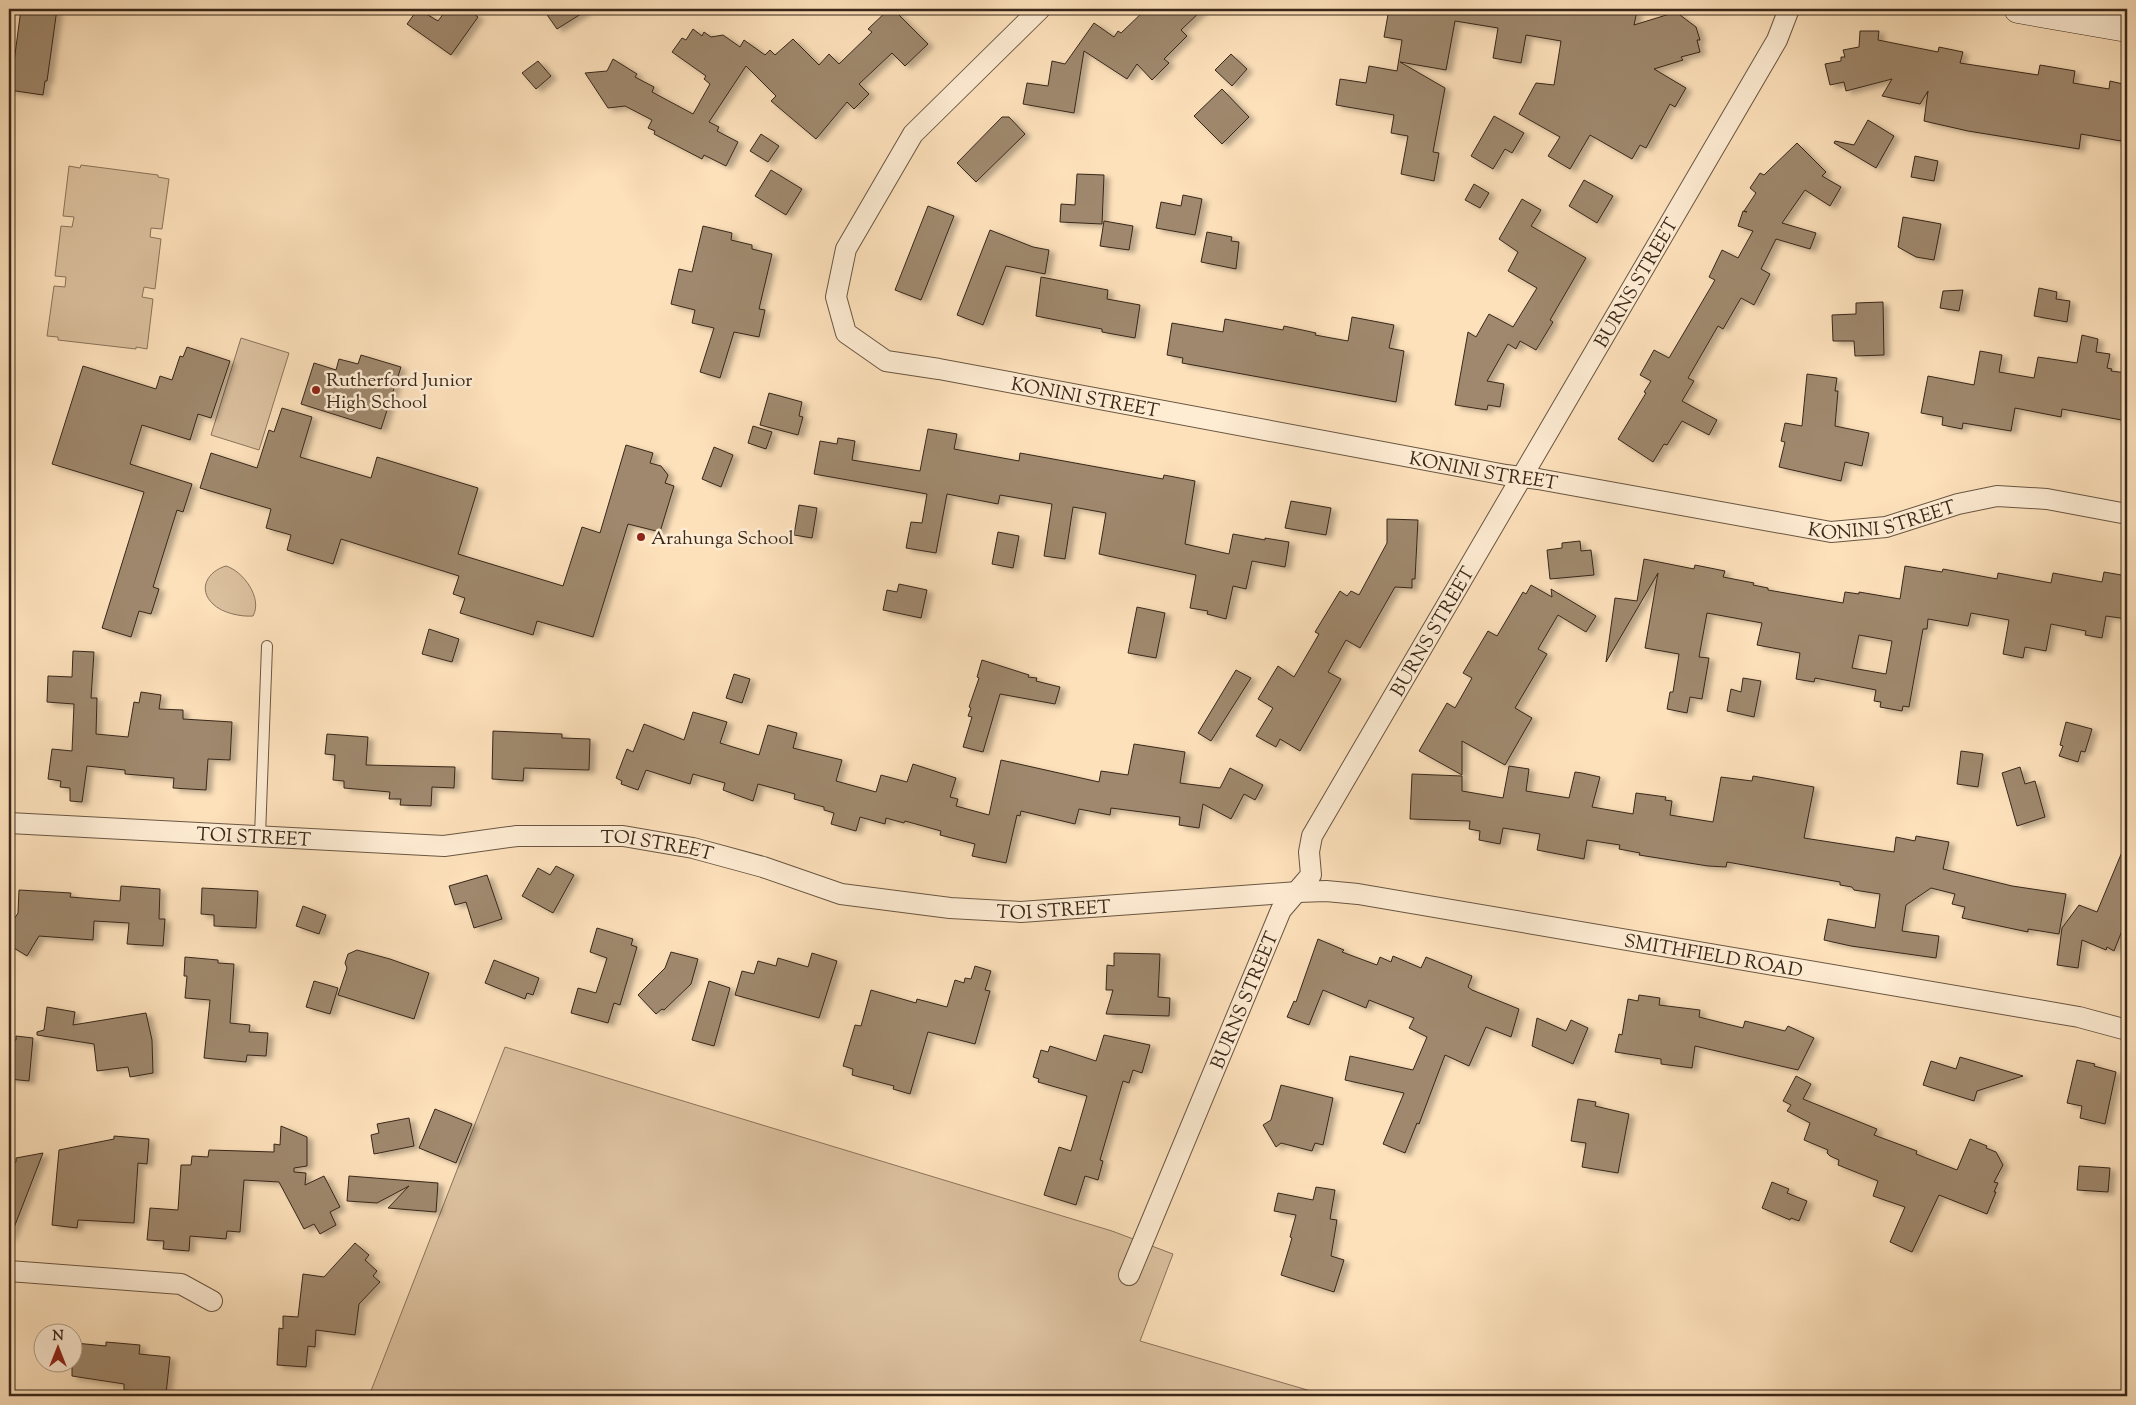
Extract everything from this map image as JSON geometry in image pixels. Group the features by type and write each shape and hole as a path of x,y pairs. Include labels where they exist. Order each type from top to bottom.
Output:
{"main road":[{"path":"2018,9 2127,28"}],"street":[{"name":"KONINI STREET","path":"1040,9 913,134 846,250 836,297 846,332 886,361 939,369 1831,532 1886,526 1958,504 1997,496 2047,499 2127,514"},
{"name":"BURNS STREET","path":"1128,1275 1281,910 1311,875 1309,852 1312,836 1777,40 1789,9"},
{"name":"TOI STREET","path":"9,823 444,846 517,836 623,836 693,848 754,864 841,894 950,908 1021,912 1298,892"},
{"name":"SMITHFIELD ROAD","path":"1298,892 1326,891 1358,894 2125,1025"},
{"path":"9,1271 182,1284 212,1301"}],"lane":[{"path":"260,836 267,646"}],"shaded area":[{"path":"81,165 158,175 158,177 169,179 162,229 151,228 150,237 161,239 155,289 144,287 142,297 153,299 147,349 58,340 58,337 47,336 54,286 65,287 66,277 55,276 61,226 72,227 74,217 63,216 69,166 80,168"},
{"path":"241,338 289,353 259,450 211,435"},
{"path":"226,566 239,573 250,586 255,601 253,616 226,612 213,604 208,598 205,587 207,581 214,572"},
{"path":"505,1047 1112,1231 1173,1254 1140,1341 1328,1396 369,1396"}],"building":[{"path":"21,9 57,9 47,81 45,81 43,95 9,90 9,61 14,62"},
{"path":"418,9 438,21 447,9 467,9 478,17 451,55 407,24"},
{"path":"543,9 589,9 557,29"},
{"path":"889,9 893,9 928,44 905,66 892,53 859,84 869,94 854,109 847,102 816,139 771,101 776,96 746,66 709,122 719,127 717,131 738,142 726,166 704,155 702,159 654,134 655,131 648,128 652,120 625,106 608,108 585,73 607,71 613,59 637,74 635,77 654,87 652,92 693,114 710,84 704,79 706,76 672,52 682,38 686,40 693,29 702,36 704,32 711,37 723,35 740,47 744,40 765,55 770,50 775,55 793,39 819,65 829,54 839,64 872,32 868,29"},
{"path":"1146,9 1203,9 1181,30 1187,36 1164,59 1169,63 1152,80 1137,64 1127,79 1084,51 1074,113 1023,104 1027,83 1048,86 1052,61 1065,64 1094,23 1114,37 1118,31 1121,33"},
{"path":"1389,9 1623,9 1637,11 1634,25 1676,12 1696,27 1700,40 1697,40 1700,52 1681,57 1683,60 1654,69 1686,88 1675,107 1670,104 1646,148 1640,145 1632,159 1590,135 1570,169 1548,156 1560,137 1519,114 1536,83 1554,85 1561,41 1526,35 1521,63 1493,58 1498,28 1455,21 1446,70 1400,62 1445,88 1433,152 1439,153 1434,181 1401,174 1408,136 1391,133 1394,115 1336,105 1340,79 1366,83 1369,66 1397,71 1402,40 1384,37"},
{"path":"1860,31 1879,31 1878,40 1938,52 1939,47 1963,52 1960,63 2038,75 2040,65 2075,71 2073,83 2109,89 2110,81 2127,85 2127,131 2123,130 2121,141 2081,134 2079,149 1968,131 1924,121 1928,91 1920,104 1882,96 1892,79 1846,91 1844,82 1830,85 1825,64 1841,61 1841,57 1845,57 1843,50 1859,47"},
{"path":"1231,54 1247,69 1232,86 1215,70"},
{"path":"538,61 551,76 536,89 522,73"},
{"path":"1222,89 1249,117 1222,144 1194,116"},
{"path":"1494,116 1524,133 1512,153 1505,149 1493,169 1471,156"},
{"path":"1002,117 1009,117 1025,134 976,182 957,163"},
{"path":"1868,120 1894,136 1876,168 1834,143 1835,141 1854,145"},
{"path":"761,134 779,146 768,162 750,151"},
{"path":"1797,143 1826,172 1822,176 1841,187 1830,206 1805,190 1782,223 1816,233 1810,249 1776,239 1761,269 1770,274 1754,305 1741,298 1723,329 1718,326 1688,378 1694,381 1682,401 1717,420 1709,435 1682,421 1667,445 1664,444 1653,462 1618,439 1646,393 1644,392 1651,381 1640,375 1654,350 1669,358 1715,280 1709,277 1722,250 1738,258 1753,231 1738,226 1743,211 1747,212 1744,211 1756,193 1750,188 1760,173 1764,175"},
{"path":"1915,156 1938,161 1934,181 1911,177"},
{"path":"771,170 802,189 786,215 755,196"},
{"path":"1077,174 1104,175 1102,224 1060,222 1061,204 1075,205"},
{"path":"1584,180 1613,196 1597,223 1569,206"},
{"path":"1474,184 1489,193 1480,208 1465,200"},
{"path":"1183,195 1202,199 1195,235 1156,228 1161,202 1181,206"},
{"path":"1522,199 1541,210 1531,226 1586,258 1550,320 1553,322 1536,350 1520,341 1516,349 1508,344 1487,381 1504,384 1500,407 1488,405 1487,410 1455,405 1468,332 1476,337 1489,314 1513,327 1537,288 1508,271 1518,252 1499,239"},
{"path":"928,206 954,216 921,300 895,290"},
{"path":"1903,217 1941,224 1934,260 1916,257 1898,247"},
{"path":"1104,221 1133,226 1129,250 1100,246"},
{"path":"703,226 732,233 731,240 752,245 752,249 772,254 759,309 765,310 759,337 734,332 720,378 700,372 714,328 692,323 695,310 671,304 679,269 692,272"},
{"path":"990,230 1033,247 1049,250 1045,274 1006,266 983,325 957,315"},
{"path":"1207,232 1232,237 1231,241 1239,242 1236,269 1201,262"},
{"path":"1041,277 1108,290 1107,299 1140,305 1135,338 1102,332 1102,329 1036,316"},
{"path":"2039,288 2057,292 2056,299 2070,301 2067,322 2034,316"},
{"path":"1963,290 1959,311 1940,308 1943,291"},
{"path":"1883,302 1884,355 1855,356 1854,341 1833,341 1832,315 1856,314 1856,303"},
{"path":"1352,317 1394,325 1389,348 1404,351 1396,402 1182,363 1183,358 1167,355 1172,323 1223,332 1225,319 1283,330 1284,326 1316,333 1315,335 1348,341"},
{"path":"2082,335 2098,339 2096,352 2110,354 2107,368 2112,369 2111,371 2127,373 2127,421 2062,409 2061,417 2015,408 2011,431 1963,423 1962,429 1942,425 1943,417 1921,413 1928,376 1974,385 1980,351 2002,355 1999,372 2034,378 2038,357 2077,363"},
{"path":"187,347 230,361 211,418 198,414 190,440 142,425 130,464 192,484 183,512 177,510 153,587 159,589 151,614 139,611 131,637 102,628 144,492 52,464 83,366 156,389 160,376 172,380 180,356 183,357"},
{"path":"361,355 401,367 381,429 301,404 314,363 336,370 339,359 358,364"},
{"path":"1807,374 1837,378 1835,391 1838,391 1835,426 1869,433 1862,466 1845,462 1841,481 1779,467 1785,442 1781,441 1785,423 1802,426"},
{"path":"769,393 802,402 799,416 803,417 798,435 760,425"},
{"path":"282,408 312,417 300,457 371,478 377,457 478,488 458,554 563,586 582,527 600,533 626,445 653,453 650,463 661,466 668,475 665,483 674,486 660,532 628,524 593,637 537,621 533,635 460,613 465,598 453,594 459,576 341,539 333,564 287,550 291,535 266,528 271,509 200,488 211,453 257,468 269,430 274,432"},
{"path":"753,426 772,432 766,449 748,443"},
{"path":"928,429 957,434 954,449 1019,461 1020,453 1163,479 1164,475 1195,481 1185,544 1229,554 1233,534 1289,542 1285,567 1252,561 1246,589 1233,586 1226,619 1207,614 1208,611 1190,608 1196,575 1099,554 1106,513 1073,507 1065,559 1044,556 1052,504 1000,495 998,504 947,494 936,553 906,548 911,522 922,523 927,494 814,474 820,441 837,444 838,438 855,441 852,460 920,471"},
{"path":"714,447 733,455 721,487 702,479"},
{"path":"1291,501 1331,508 1326,535 1285,528"},
{"path":"799,505 817,508 812,538 794,535"},
{"path":"1387,519 1418,520 1415,579 1412,579 1412,588 1395,587 1360,648 1346,640 1328,672 1341,679 1300,751 1280,739 1276,747 1256,736 1273,708 1258,699 1278,666 1294,677 1319,634 1315,632 1340,591 1347,596 1351,591 1359,595 1387,543"},
{"path":"998,532 1019,536 1013,568 992,564"},
{"path":"1580,541 1581,551 1591,550 1594,575 1550,579 1547,550 1562,548 1562,543"},
{"path":"1644,559 1694,569 1695,565 1725,571 1723,577 1754,583 1753,585 1768,588 1768,590 1843,603 1845,592 1859,594 1859,592 1900,599 1905,566 1942,572 1943,569 1997,579 1998,573 2051,583 2053,573 2102,582 2104,572 2127,576 2127,619 2106,616 2102,638 2085,635 2086,631 2051,624 2046,651 2025,647 2023,658 2003,654 2009,620 1971,613 1968,626 1928,619 1927,629 1923,629 1909,707 1903,706 1902,711 1880,707 1881,702 1874,701 1876,690 1815,678 1814,682 1796,679 1800,653 1757,645 1762,623 1707,613 1699,657 1709,658 1702,699 1690,697 1687,713 1667,709 1670,692 1673,692 1679,654 1645,648 1658,573 1606,662 1615,598 1637,601","holes":["1859,635 1892,641 1886,674 1852,668"]},
{"path":"899,584 927,590 921,618 883,610 887,590 897,592"},
{"path":"1531,585 1552,597 1551,589 1596,616 1586,632 1558,615 1538,649 1547,654 1515,708 1532,718 1505,765 1462,741 1462,775 1419,751 1447,703 1455,708 1472,678 1463,673 1488,631 1497,636 1523,592 1526,594"},
{"path":"1137,607 1165,613 1156,658 1128,653"},
{"path":"429,629 459,639 452,662 422,654"},
{"path":"73,651 94,652 91,698 97,698 96,734 128,737 134,702 139,703 141,692 161,695 159,709 183,710 183,719 232,722 230,760 208,759 206,790 173,788 174,778 125,774 125,770 87,766 82,802 70,801 70,788 60,787 61,781 48,779 52,749 72,751 74,704 47,702 48,676 72,677"},
{"path":"982,660 1029,675 1028,677 1037,678 1036,681 1060,687 1055,704 1000,694 983,752 963,747 972,717 968,716 971,708 969,707 979,678 977,677"},
{"path":"1236,670 1251,678 1211,741 1198,733"},
{"path":"734,674 750,679 742,703 726,698"},
{"path":"1743,678 1761,681 1754,717 1727,711 1731,689 1741,692"},
{"path":"693,712 727,722 720,743 759,755 768,725 797,733 793,748 842,760 836,781 876,792 881,775 907,782 913,764 956,778 950,797 958,799 956,806 989,815 1001,760 1099,782 1101,771 1128,775 1134,744 1185,752 1180,783 1220,788 1230,768 1263,785 1255,800 1244,794 1231,819 1203,804 1199,828 1179,825 1180,817 1111,808 1110,815 1079,809 1075,824 1021,811 1020,816 1017,815 1006,863 972,856 975,844 940,835 941,831 905,821 904,823 886,818 885,824 860,817 856,831 831,824 834,813 824,810 824,807 794,799 795,794 758,784 753,801 723,790 725,783 693,774 690,784 646,770 638,790 621,784 622,781 616,778 627,749 633,752 644,724 684,740"},
{"path":"2066,722 2092,729 2085,752 2081,751 2078,762 2059,756 2063,746 2060,745"},
{"path":"493,731 562,734 562,738 590,739 589,770 524,768 523,781 492,779"},
{"path":"327,734 368,737 366,765 455,767 454,788 432,787 431,806 400,805 401,799 389,799 390,792 344,788 344,781 333,780 335,755 325,754"},
{"path":"1961,751 1983,754 1978,787 1957,784"},
{"path":"1509,766 1529,769 1526,791 1569,798 1575,772 1582,773 1600,777 1592,807 1633,814 1636,793 1666,797 1665,800 1672,801 1670,815 1713,822 1721,777 1752,781 1753,776 1814,787 1804,838 1894,852 1896,837 1915,841 1916,836 1949,842 1943,869 2012,886 2066,894 2059,934 2028,929 2028,932 1962,918 1965,907 1952,904 1955,894 1931,888 1906,905 1902,931 1939,936 1936,958 1851,946 1824,940 1828,919 1875,928 1880,894 1854,890 1852,887 1840,885 1840,882 1727,862 1726,867 1708,866 1639,855 1640,853 1619,849 1620,845 1587,840 1584,859 1537,850 1540,834 1503,828 1500,844 1479,840 1480,831 1469,829 1470,821 1410,819 1412,774 1462,776 1462,791 1503,798"},
{"path":"2020,767 2025,784 2035,781 2045,817 2017,826 2002,773"},
{"path":"2127,840 2127,918 2114,951 2107,947 2106,950 2082,940 2078,968 2057,965 2062,928 2079,905 2097,912"},
{"path":"556,866 574,875 553,913 522,896 538,868 550,875"},
{"path":"487,875 502,919 474,928 466,902 455,905 449,886"},
{"path":"121,886 160,889 159,919 165,919 163,946 127,944 129,923 94,921 93,940 39,936 27,956 9,945 9,927 18,913 19,890 71,893 70,897 120,901"},
{"path":"202,888 258,891 256,928 214,926 214,915 201,914"},
{"path":"303,906 326,915 319,934 296,926"},
{"path":"597,928 633,939 631,945 637,947 620,1005 614,1003 608,1023 571,1013 578,988 596,993 607,958 590,952"},
{"path":"1318,939 1344,950 1342,952 1377,965 1380,957 1391,962 1393,956 1421,968 1426,957 1472,976 1468,987 1472,990 1519,1009 1511,1037 1486,1027 1469,1066 1445,1055 1419,1124 1417,1123 1405,1153 1383,1144 1404,1093 1345,1080 1350,1056 1413,1070 1427,1037 1409,1028 1414,1018 1369,1000 1366,1008 1323,990 1309,1025 1287,1017 1294,1001 1296,1002"},
{"path":"357,950 429,973 414,1019 338,995 347,968 345,963 348,954"},
{"path":"671,952 698,959 691,984 664,1010 662,1009 656,1014 638,995 665,968"},
{"path":"812,953 837,961 819,1018 735,995 742,971 754,974 758,961 776,966 778,958 808,967"},
{"path":"1114,953 1160,954 1158,997 1170,998 1169,1016 1106,1014 1113,990 1106,990 1107,965 1114,966"},
{"path":"185,957 218,960 218,963 234,964 230,1023 250,1025 249,1032 268,1033 266,1056 247,1055 246,1062 204,1058 210,1000 185,998 187,976 184,976"},
{"path":"494,960 539,978 533,995 527,993 525,999 485,983"},
{"path":"975,966 991,971 985,990 990,991 975,1044 928,1032 910,1094 893,1089 894,1086 852,1075 853,1069 843,1066 855,1025 861,1026 871,990 916,1003 917,999 947,1007 955,980 964,983 965,978 971,979"},
{"path":"314,981 338,988 330,1014 306,1007"},
{"path":"709,981 730,988 714,1046 692,1040"},
{"path":"1639,995 1660,998 1659,1005 1700,1010 1699,1017 1743,1028 1745,1021 1785,1031 1788,1026 1814,1038 1798,1070 1695,1046 1692,1068 1661,1064 1661,1059 1615,1052 1619,1034 1622,1035 1628,999 1638,1001"},
{"path":"47,1007 75,1012 73,1025 146,1013 152,1040 153,1073 130,1077 128,1067 97,1071 94,1044 37,1035 37,1032 44,1030"},
{"path":"1537,1018 1566,1031 1571,1020 1588,1028 1573,1064 1532,1046"},
{"path":"1104,1035 1150,1045 1142,1073 1133,1070 1129,1083 1123,1081 1100,1160 1103,1161 1098,1180 1085,1176 1076,1205 1044,1195 1059,1147 1071,1151 1087,1096 1038,1082 1039,1079 1033,1077 1041,1050 1048,1052 1050,1046 1096,1061"},
{"path":"16,1036 33,1038 29,1081 9,1079 9,1039 16,1040"},
{"path":"1960,1057 2023,1076 1977,1091 1974,1101 1923,1085 1931,1061 1956,1069"},
{"path":"2077,1060 2116,1072 2105,1124 2080,1118 2082,1106 2067,1103"},
{"path":"1796,1076 1811,1084 1803,1099 1877,1129 1874,1135 1917,1151 1916,1154 1957,1170 1970,1139 1996,1152 2003,1165 1994,1182 1998,1183 1987,1214 1939,1195 1912,1252 1890,1242 1905,1207 1873,1196 1878,1181 1838,1165 1839,1160 1830,1156 1827,1153 1828,1150 1804,1140 1810,1123 1787,1111 1791,1105 1783,1101"},
{"path":"1281,1085 1333,1098 1323,1145 1315,1143 1312,1151 1281,1143 1276,1147 1263,1125 1271,1120"},
{"path":"1578,1099 1596,1102 1595,1106 1629,1114 1618,1173 1582,1167 1586,1143 1571,1141"},
{"path":"435,1109 472,1124 456,1163 419,1148"},
{"path":"409,1118 414,1146 374,1154 371,1135 379,1133 377,1124"},
{"path":"281,1126 307,1137 307,1166 294,1168 294,1172 306,1173 305,1185 324,1176 340,1207 330,1212 336,1225 320,1234 314,1224 304,1229 279,1182 244,1180 240,1232 227,1231 226,1239 190,1236 189,1251 163,1249 164,1241 147,1240 150,1208 178,1210 181,1165 191,1165 192,1156 208,1157 209,1150 274,1152 274,1144 280,1145"},
{"path":"114,1136 149,1139 147,1164 138,1163 134,1223 78,1220 77,1228 52,1225 59,1150 114,1139"},
{"path":"43,1153 9,1238 9,1163 16,1162 16,1158"},
{"path":"2079,1166 2110,1168 2108,1192 2077,1190"},
{"path":"349,1176 438,1183 436,1212 388,1208 409,1186 377,1203 347,1201"},
{"path":"1772,1182 1789,1189 1787,1193 1807,1201 1799,1221 1791,1218 1790,1220 1762,1208"},
{"path":"1316,1187 1335,1190 1330,1219 1337,1220 1331,1256 1344,1260 1334,1292 1281,1275 1292,1238 1290,1237 1296,1215 1274,1211 1278,1193 1313,1200"},
{"path":"355,1243 369,1255 365,1260 377,1271 373,1276 380,1282 359,1304 355,1335 316,1330 315,1347 308,1346 306,1367 277,1365 279,1328 283,1329 283,1316 298,1317 303,1274 324,1277"},
{"path":"106,1342 140,1345 139,1354 170,1357 166,1394 124,1390 124,1384 72,1376 72,1372 82,1372 82,1344 106,1346"}],"place":[{"name":"Rutherford Junior High School","path":"316,390"},
{"name":"Arahunga School","path":"641,537"}]}
